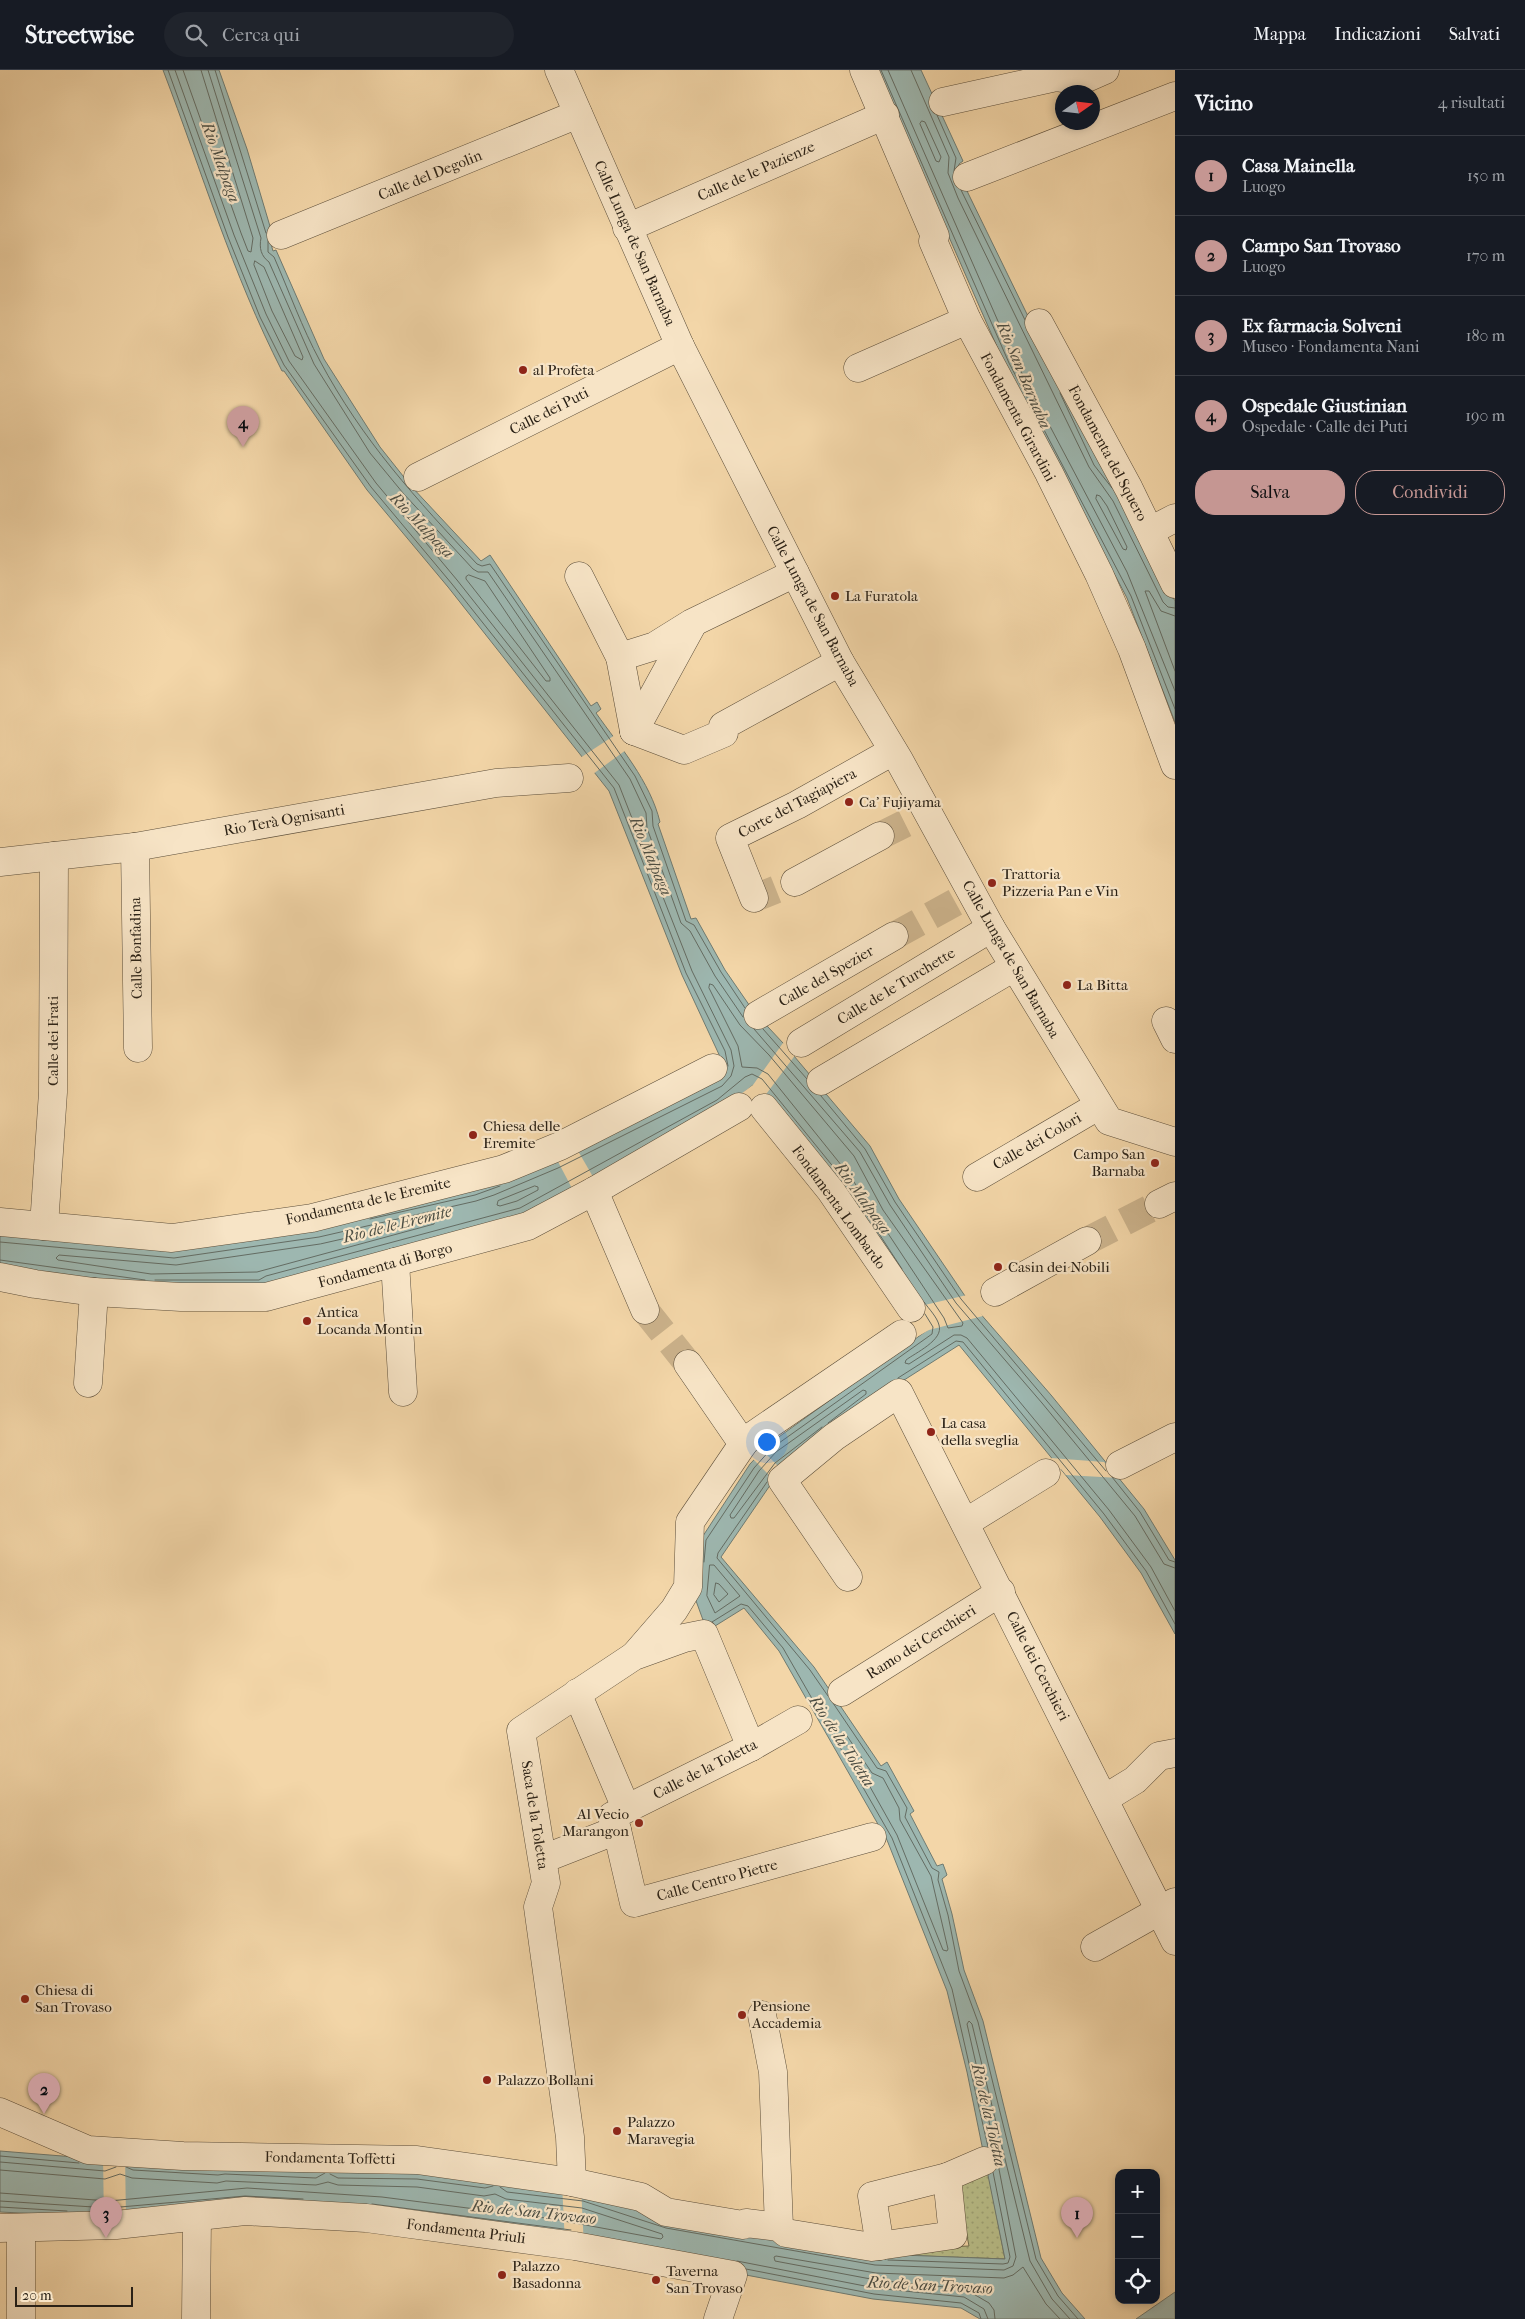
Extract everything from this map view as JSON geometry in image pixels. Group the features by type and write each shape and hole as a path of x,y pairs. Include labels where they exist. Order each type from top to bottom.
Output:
{"street":[{"name":"Calle Lunga de San Barnaba","path":"559,70 680,346 840,662 893,751 969,895 1104,1114"},
{"name":"Fondamenta Girardini","path":"864,70 936,236 933,242 967,320 1049,472 1099,574 1132,649 1175,765"},
{"path":"943,102 1056,77 1080,81 1105,70"},
{"path":"967,177 1175,96"},
{"name":"Calle del Degolin","path":"282,235 578,114"},
{"name":"Calle de le Pazienze","path":"627,228 885,115"},
{"path":"858,368 967,320"},
{"name":"Fondamenta del Squero","path":"1039,323 1150,531 1175,584"},
{"name":"Calle dei Puti","path":"418,477 680,346"},
{"path":"1150,531 1175,518"},
{"path":"620,657 655,646 692,623 795,573"},
{"path":"579,576 620,657 634,731"},
{"path":"634,731 692,623"},
{"path":"634,731 684,750 724,733 724,726 840,662"},
{"name":"Corte del Tagiapiera","path":"754,898 730,838 797,805 893,751"},
{"name":"Rio Terà Ognisanti","path":"0,862 135,847 496,783 568,778"},
{"path":"794,882 880,836"},
{"name":"Calle Bonfadina","path":"135,847 138,1048"},
{"name":"Calle dei Frati","path":"44,1226 53,1092 54,856"},
{"name":"Calle de le Turchette","path":"800,1044 991,928"},
{"name":"Calle del Spezier","path":"758,1015 894,936"},
{"path":"821,1082 1014,966"},
{"name":"Fondamenta de le Eremite","path":"0,1222 172,1238 312,1218 504,1169 560,1146 713,1068"},
{"name":"Fondamenta di Borgo","path":"0,1277 94,1292 181,1297 266,1297 528,1226 751,1108"},
{"name":"Fondamenta Lombardo","path":"751,1108 831,1192 912,1308"},
{"path":"1104,1114 1175,1142"},
{"name":"Calle dei Colori","path":"977,1177 1104,1114"},
{"path":"594,1191 645,1310"},
{"path":"995,1292 1087,1242"},
{"path":"395,1262 403,1392"},
{"path":"88,1383 94,1292"},
{"path":"634,1656 674,1610 688,1587 690,1522 743,1444 902,1334"},
{"path":"688,1364 743,1444"},
{"name":"Calle dei Cerchieri","path":"848,1577 782,1480 834,1437 899,1393 1104,1799 1168,1907 1175,1941"},
{"path":"1120,1465 1175,1437"},
{"path":"965,1523 1046,1473"},
{"name":"Ramo dei Cerchieri","path":"842,1692 1000,1592"},
{"path":"674,1610 694,1636 751,1747"},
{"path":"634,1656 694,1636"},
{"name":"Saca de la Toletta","path":"572,2182 570,2137 538,1907 546,1883 522,1731 634,1656"},
{"path":"577,1693 618,1818"},
{"name":"Calle de la Toletta","path":"543,1859 798,1720"},
{"path":"1104,1799 1135,1780 1167,1753"},
{"name":"Calle Centro Pietre","path":"618,1818 634,1903 872,1837"},
{"path":"1095,1947 1168,1907"},
{"path":"762,2015 773,2072 779,2227"},
{"name":"Fondamenta Toffetti","path":"0,2112 88,2150 183,2156 417,2160 572,2182 640,2197 666,2212 743,2225 746,2223 779,2227 786,2233 872,2248 953,2235 948,2177"},
{"path":"880,2246 872,2196 948,2177 984,2161"},
{"name":"Fondamenta Priuli","path":"11,2228 116,2225 245,2211 366,2218 575,2246 733,2276 718,2319"},
{"path":"196,2319 197,2217"},
{"path":"11,2228 21,2319"}],"green space":[{"path":"987,2166 1005,2259 896,2255 899,2249 969,2246 958,2189 963,2181"}],"water":[{"path":"163,70 219,70 247,149 272,233 281,241 271,244 273,251 276,250 324,359 380,447 411,486 481,561 490,555 591,706 597,702 601,709 596,713 642,778 649,792 660,822 658,824 691,919 696,918 725,970 754,1012 783,1043 870,1146 899,1199 965,1296 1051,1395 1144,1509 1175,1560 1175,1634 1141,1573 1100,1517 959,1345 901,1382 773,1481 721,1557 814,1667 881,1766 887,1762 914,1811 910,1814 937,1866 943,1864 947,1875 942,1879 964,1970 983,2021 1041,2258 1062,2293 1085,2319 980,2319 961,2308 873,2299 550,2238 0,2212 0,2151 87,2158 107,2155 487,2177 877,2254 1005,2259 967,2072 947,1991 887,1840 779,1651 744,1608 707,1631 695,1598 701,1539 750,1464 769,1444 929,1329 753,1085 724,1109 524,1219 268,1287 157,1292 0,1271 0,1231 175,1247 474,1190 723,1063 682,975 609,791 448,587 367,490 284,371 282,371 264,334 233,260"},
{"name":"Rio San Barnaba","path":"876,70 921,70 963,161 959,164 959,171 968,193 1099,462 1123,496 1175,601 1175,722 1127,598 1005,365"},
{"path":"1175,2292 1175,2319 1136,2319 1160,2304"}],"pier":[{"path":"615,735 626,750 593,774 580,758"},
{"path":"783,1043 787,1044 796,1054 764,1097 767,1107 752,1089 736,1102 734,1099 753,1085"},
{"path":"574,1144 596,1182 575,1194 554,1154"},
{"path":"967,1295 983,1316 929,1330 908,1342 926,1329 912,1308"},
{"path":"761,1449 785,1473 776,1482 752,1458"},
{"path":"1051,1458 1104,1462 1119,1478 1066,1475 1061,1469 1058,1470"},
{"path":"125,2153 126,2221 104,2222 103,2157"},
{"path":"562,2184 581,2187 584,2247 565,2243"}],"tunnel":[{"path":"880,836 922,815"},
{"path":"750,900 795,882"},
{"path":"894,936 965,897"},
{"path":"1087,1241 1159,1204"},
{"path":"645,1310 688,1364"}],"place":[{"name":"al Profeta","path":"523,370"},
{"name":"Ospedale Giustinian","path":"243,447"},
{"name":"La Furatola","path":"835,596"},
{"name":"Ca' Fujiyama","path":"849,802"},
{"name":"Trattoria Pizzeria Pan e Vin","path":"992,883"},
{"name":"La Bitta","path":"1067,985"},
{"name":"Chiesa delle Eremite","path":"473,1135"},
{"name":"Campo San Barnaba","path":"1155,1163"},
{"name":"Casin dei Nobili","path":"998,1267"},
{"name":"Antica Locanda Montin","path":"307,1321"},
{"name":"La casa della sveglia","path":"931,1432"},
{"name":"Al Vecio Marangon","path":"639,1823"},
{"name":"Chiesa di San Trovaso","path":"25,1999"},
{"name":"Pensione Accademia","path":"742,2015"},
{"name":"Palazzo Bollani","path":"487,2080"},
{"name":"Campo San Trovaso","path":"44,2114"},
{"name":"Palazzo Maravegia","path":"617,2131"},
{"name":"Ex farmacia Solveni","path":"106,2238"},
{"name":"Casa Mainella","path":"1077,2238"},
{"name":"Palazzo Basadonna","path":"502,2275"},
{"name":"Taverna San Trovaso","path":"656,2280"}],"water label":[{"name":"Rio Malpaga","path":"221,162"},
{"name":"Rio Malpaga","path":"422,525"},
{"name":"Rio Malpaga","path":"651,856"},
{"name":"Rio Malpaga","path":"863,1198"},
{"name":"Rio de le Eremite","path":"397,1224"},
{"name":"Rio de la Toletta","path":"842,1741"},
{"name":"Rio de la Toletta","path":"989,2115"},
{"name":"Rio de San Trovaso","path":"534,2212"},
{"name":"Rio de San Trovaso","path":"930,2285"}]}
